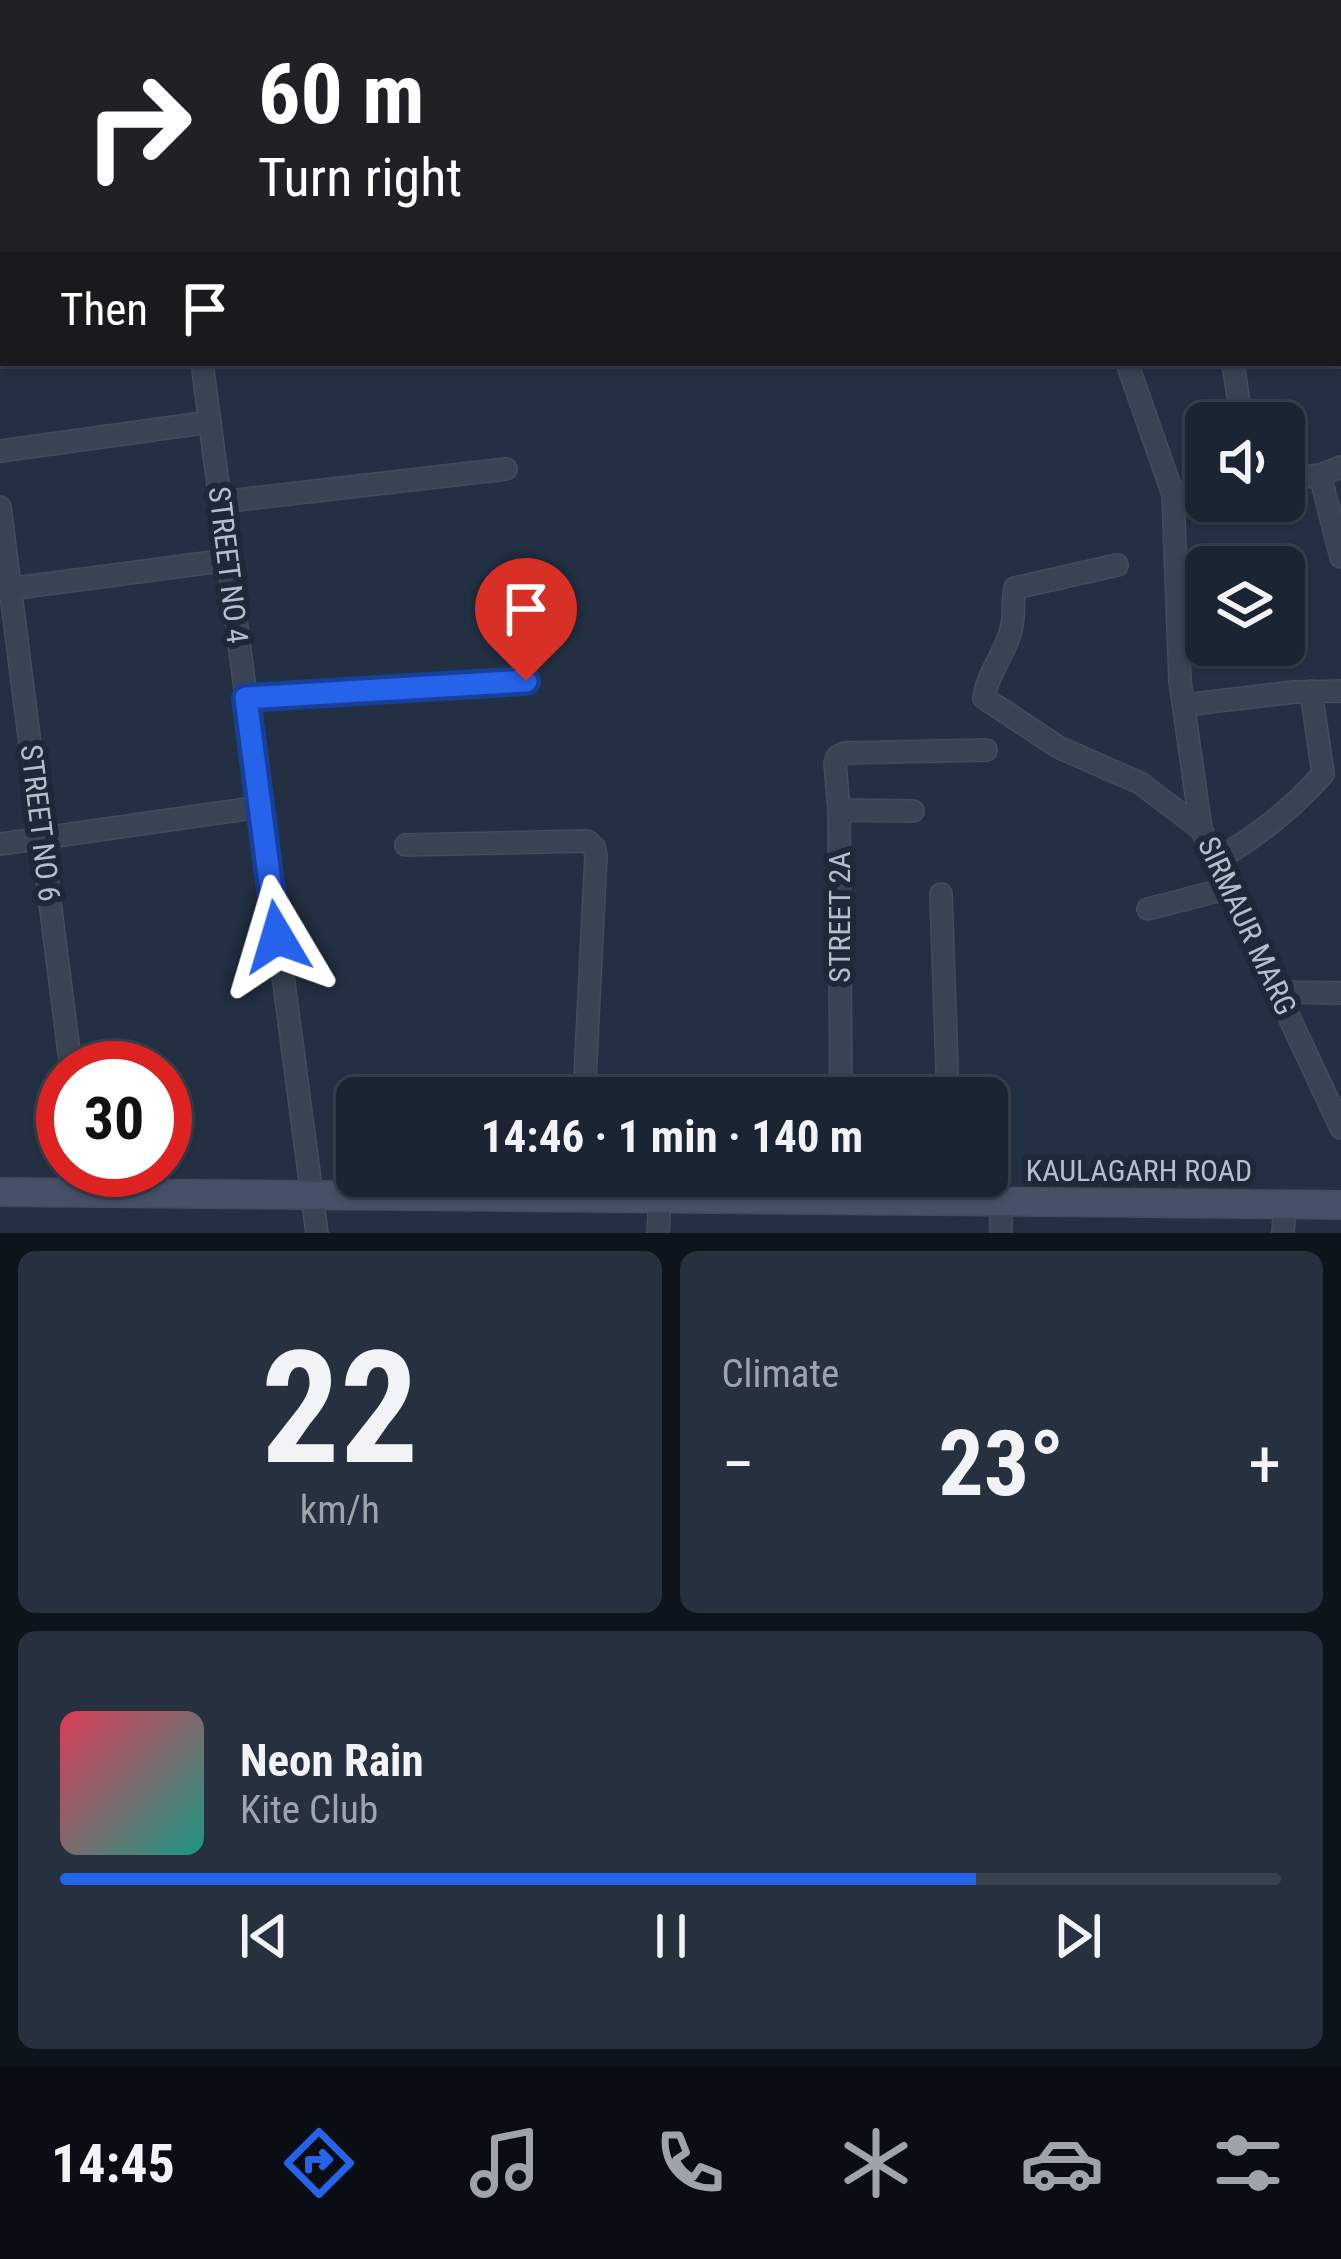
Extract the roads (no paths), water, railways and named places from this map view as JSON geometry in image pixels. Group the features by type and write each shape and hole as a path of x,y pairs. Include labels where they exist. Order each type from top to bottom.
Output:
{"street":[{"name":"STREET NO 4","path":"202,366 317,1233"},
{"name":"SIRMAUR MARG","path":"1128,366 1174,494 1180,681 1201,829 1341,1129"},
{"path":"1233,366 1239,402"},
{"path":"0,451 209,422"},
{"path":"220,502 506,469"},
{"path":"1330,471 1341,557"},
{"path":"1174,494 1185,493"},
{"name":"STREET NO 6","path":"0,507 5,590 68,1041"},
{"path":"5,590 228,560"},
{"path":"1117,565 1015,588 1010,635 984,698 1058,747 1140,783 1201,829"},
{"path":"246,698 526,681"},
{"path":"1216,860 1256,838 1323,774 1311,691"},
{"path":"1184,705 1341,691"},
{"path":"839,810 836,763 844,753 986,750"},
{"path":"0,844 260,807"},
{"name":"STREET 2A","path":"842,1077 839,810 913,811"},
{"path":"406,845 587,842 594,847 585,1077"},
{"path":"1148,908 1229,888"},
{"path":"941,894 947,1077"},
{"path":"1277,992 1341,993"},
{"name":"KAULAGARH ROAD","path":"0,1192 36,1187"},
{"name":"KAULAGARH ROAD","path":"192,1188 336,1195"},
{"name":"KAULAGARH ROAD","path":"642,1197 710,1197"},
{"name":"KAULAGARH ROAD","path":"977,1197 1001,1203 1284,1219 1341,1205"},
{"path":"658,1233 660,1200"},
{"path":"1001,1203 1001,1233"}]}
